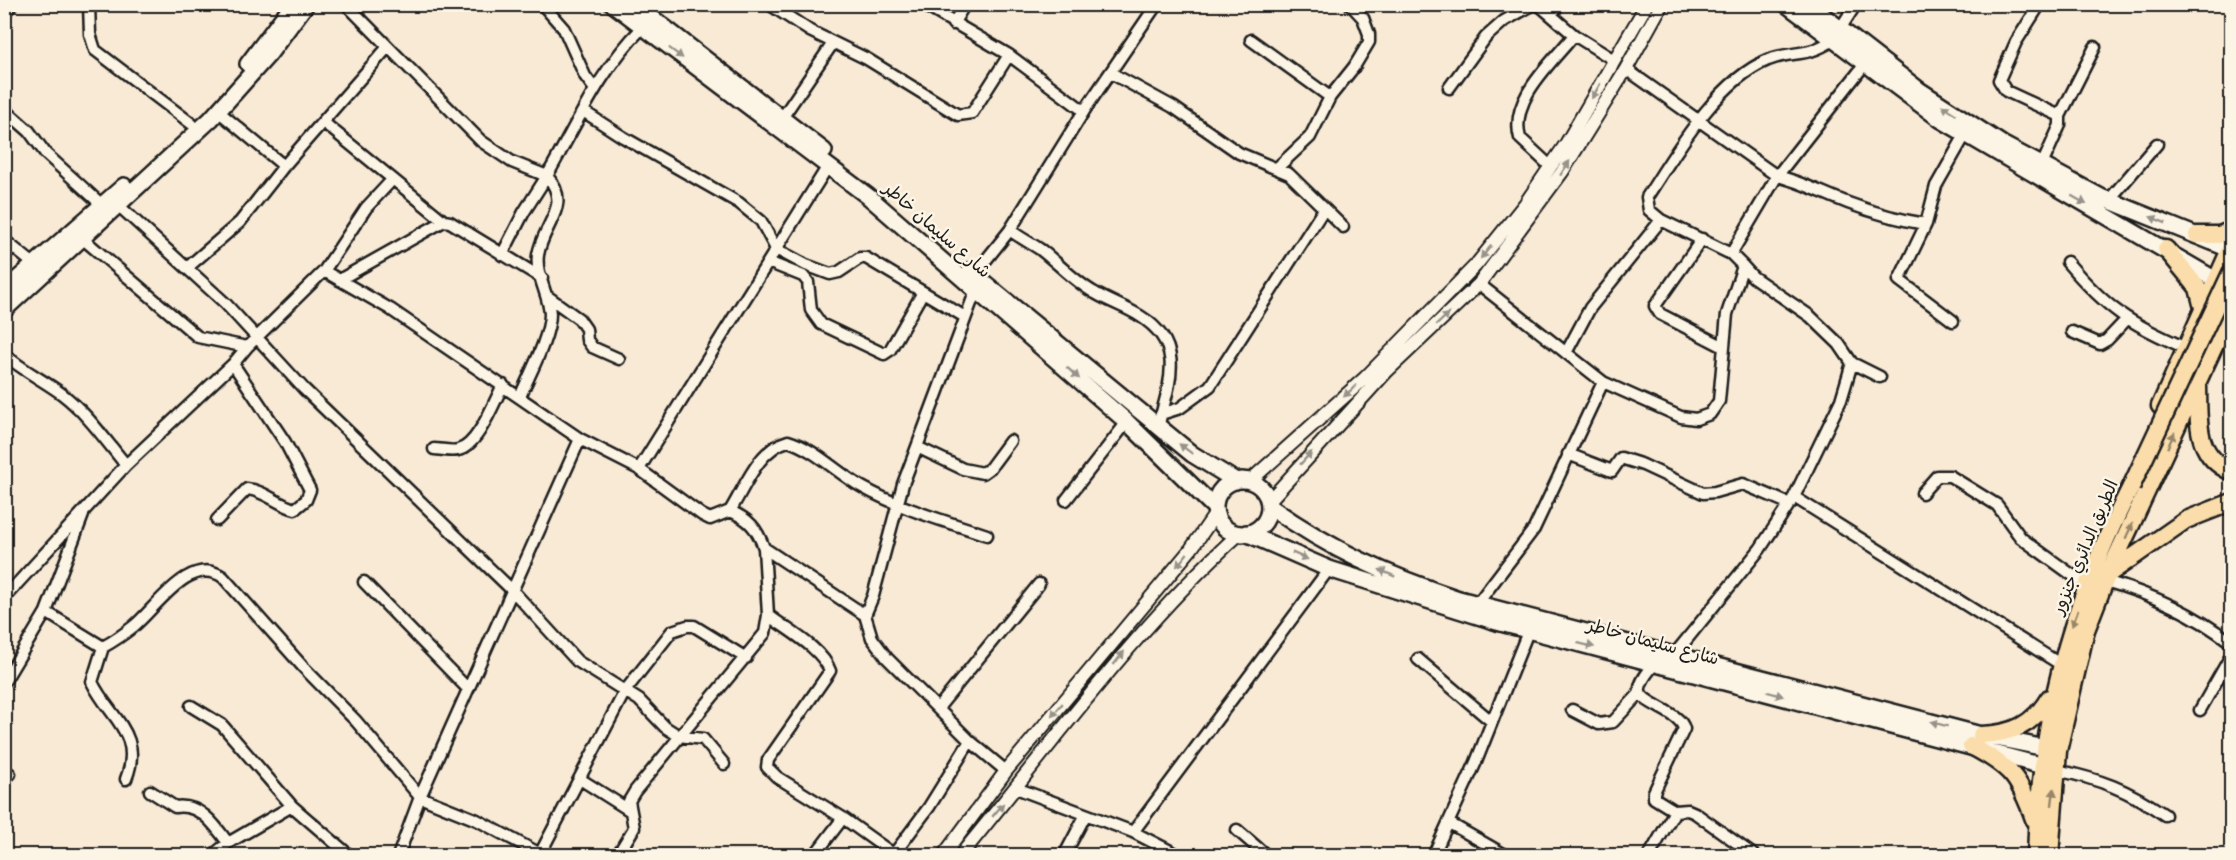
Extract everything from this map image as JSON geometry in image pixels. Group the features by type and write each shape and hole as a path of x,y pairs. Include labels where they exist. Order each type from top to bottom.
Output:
{"main road":[{"path":"4,310 82,238 110,205 232,84 293,4"},
{"path":"4,291 110,205 218,111 270,54 306,4"},
{"name":"شارع سليمان خاطر","path":"613,4 869,197 975,283 1160,420 1192,454 1243,481"},
{"name":"شارع سليمان خاطر","path":"634,4 881,194 1127,422 1216,511"},
{"path":"1786,4 2002,144 2041,166 2109,200 2231,248 2215,279 2122,490 2103,548"},
{"path":"1808,4 1865,64 1965,135 2166,249 2232,290"},
{"path":"2197,235 2219,235 2232,230"},
{"path":"2166,249 2198,288 2203,308"},
{"name":"الطريق الدائري جنزور","path":"2051,749 2086,630 2139,490 2232,271"},
{"name":"الطريق الدائري جنزور","path":"2036,855 2037,827 2051,749 2054,689 2086,585 2103,548 2139,490 2198,381 2232,308"},
{"path":"2198,381 2202,444 2208,456 2219,467 2232,472"},
{"path":"1243,481 1264,490 1269,504 1260,527 1243,533 1222,525 1216,511 1222,488 1243,481"},
{"path":"2107,577 2186,520 2232,502"},
{"name":"شارع سليمان خاطر","path":"1269,504 1341,553 1412,583 1477,604 1531,625 1674,655 1976,741 2049,767"},
{"name":"شارع سليمان خاطر","path":"1243,533 1329,568 1655,663 1976,741 2051,749"},
{"path":"1976,741 2026,725 2040,713 2054,689"},
{"path":"1976,741 2022,786 2037,827"},
{"name":"الطريق الدائري جنزور","path":"2049,767 2050,855"}],"street":[{"path":"4,13 12,4"},
{"path":"89,4 90,34 95,50 192,124"},
{"path":"346,4 481,141 512,162 547,176 556,186 560,199 537,259 548,296 550,316 520,397"},
{"path":"542,4 564,29 582,69 594,88"},
{"path":"769,4 833,43 867,59 950,111 966,115 972,113 979,105 1009,55"},
{"path":"922,4 952,24 1009,55 1084,111"},
{"path":"952,24 964,4"},
{"path":"865,615 873,596 898,504 965,318 975,283 1084,111 1157,4"},
{"path":"1449,88 1486,37 1504,21 1534,4"},
{"path":"1538,4 1574,35 1614,60"},
{"path":"1551,15 1559,4"},
{"path":"1243,481 1365,378 1476,265 1525,204 1550,166 1647,4"},
{"path":"1269,504 1386,372 1479,284 1562,172 1626,69 1662,4"},
{"path":"1856,4 1836,35 1812,52 1767,61 1730,88 1697,121 1647,196 1649,210 1661,220 1731,254 1764,285 1810,316 1839,344 1852,363 1880,376"},
{"path":"2040,4 2016,42 1999,80 2006,91 2060,116"},
{"path":"1278,167 1310,137 1330,97 1354,68 1369,42 1368,28 1354,6"},
{"path":"502,255 594,88 619,52 642,28"},
{"path":"1550,166 1520,138 1520,109 1529,93 1574,35"},
{"path":"1251,40 1330,97"},
{"path":"782,118 833,43"},
{"path":"2041,166 2060,125 2060,116 2095,47"},
{"path":"188,267 240,222 284,166 387,48"},
{"path":"1731,254 1777,176 1865,64"},
{"path":"1626,69 1777,176 1804,184 1849,203 1926,224"},
{"path":"1111,73 1173,107 1239,153 1278,167 1305,188 1343,227"},
{"path":"4,109 28,131 46,153 188,267 357,442 512,590 577,662 625,691 649,710 665,727 679,736 703,739 724,764"},
{"path":"218,111 284,166"},
{"path":"583,111 752,212 761,221 776,249 806,265 830,274 839,272 860,258 867,258 965,318"},
{"path":"322,122 444,221 450,222 542,278"},
{"path":"1953,321 1899,280 1926,224 1936,186 1965,135"},
{"path":"2109,200 2157,144"},
{"path":"639,469 828,166"},
{"path":"4,598 126,465 232,364 246,347 257,339 324,271 366,208 392,180"},
{"path":"1160,420 1210,386 1324,209"},
{"path":"1566,353 1602,291 1635,256 1661,220"},
{"path":"339,280 444,221"},
{"path":"1010,230 1038,248 1086,288 1141,316 1161,332 1166,340 1172,366 1160,420"},
{"path":"82,238 198,337 246,347"},
{"path":"1702,239 1654,306 1660,314 1722,346"},
{"path":"4,240 35,265"},
{"path":"768,262 802,276 808,282 811,310 821,324 884,354 890,350 923,292"},
{"path":"2067,262 2086,284 2126,320 2186,348"},
{"path":"1479,284 1603,382 1681,417 1702,418 1715,408 1719,401 1722,346 1727,314 1743,266"},
{"path":"324,271 390,309 580,438 639,469 710,519 730,511 767,452 777,444 788,441 811,451 833,470 864,488 898,504 987,535"},
{"path":"548,296 579,319 586,329 587,340 592,347 619,359"},
{"path":"2072,332 2100,344 2107,340 2126,320"},
{"path":"4,354 20,368 67,398 126,465"},
{"path":"1674,655 1753,558 1792,500 1841,400 1852,363"},
{"path":"217,520 247,489 255,489 282,506 296,509 306,500 310,490 285,442 232,364"},
{"path":"1477,604 1534,529 1603,382"},
{"path":"434,448 457,450 468,445 478,433 503,385"},
{"path":"1066,500 1127,422"},
{"path":"398,855 420,797 580,438"},
{"path":"917,447 963,469 983,473 990,468 1010,441"},
{"path":"1568,454 1612,471 1621,458 1643,465 1704,493 1743,484 1792,500 2060,664"},
{"path":"1922,493 1937,476 1950,476 1966,484 2005,512 2021,538 2086,585"},
{"path":"4,682 46,612 85,509"},
{"path":"617,855 634,828 629,801 635,791 765,633 768,615 764,548 758,531 750,521 730,511"},
{"path":"943,855 1006,771 1153,595 1216,511"},
{"path":"960,855 1126,649 1200,570 1243,533"},
{"path":"764,548 865,615 872,638 887,658 970,741 1006,771"},
{"path":"1133,832 1329,568"},
{"path":"126,779 133,763 125,728 99,695 92,682 103,646 135,626 190,575 203,570 213,570 224,577 296,660 356,721 420,797 477,820 542,854 625,691 672,632 687,626 703,631 746,658"},
{"path":"2107,577 2180,609 2232,643"},
{"path":"364,582 468,689"},
{"path":"938,708 1039,584"},
{"path":"46,612 103,646"},
{"path":"768,615 812,649 828,665 830,671 768,760 767,767 777,777 843,818 895,855 929,807 970,741"},
{"path":"1433,855 1449,823 1531,625"},
{"path":"2200,710 2232,654"},
{"path":"1418,658 1491,721"},
{"path":"1572,710 1599,724 1613,722 1640,693 1643,680 1655,663"},
{"path":"1640,693 1645,700 1683,723 1684,729 1677,748 1654,792 1654,798 1675,812 1688,810 1695,813 1755,855"},
{"path":"191,706 222,725 292,806 350,855"},
{"path":"2049,767 2110,783 2132,792 2165,815"},
{"path":"580,778 629,810"},
{"path":"1016,788 1085,816 1133,832 1180,855"},
{"path":"150,791 175,807 185,805 198,810 213,822 228,843"},
{"path":"212,855 228,843 292,806"},
{"path":"1649,855 1675,812"},
{"path":"1064,855 1085,816"},
{"path":"814,855 843,818"},
{"path":"1449,823 1507,855"},
{"path":"1237,830 1267,855"}]}
